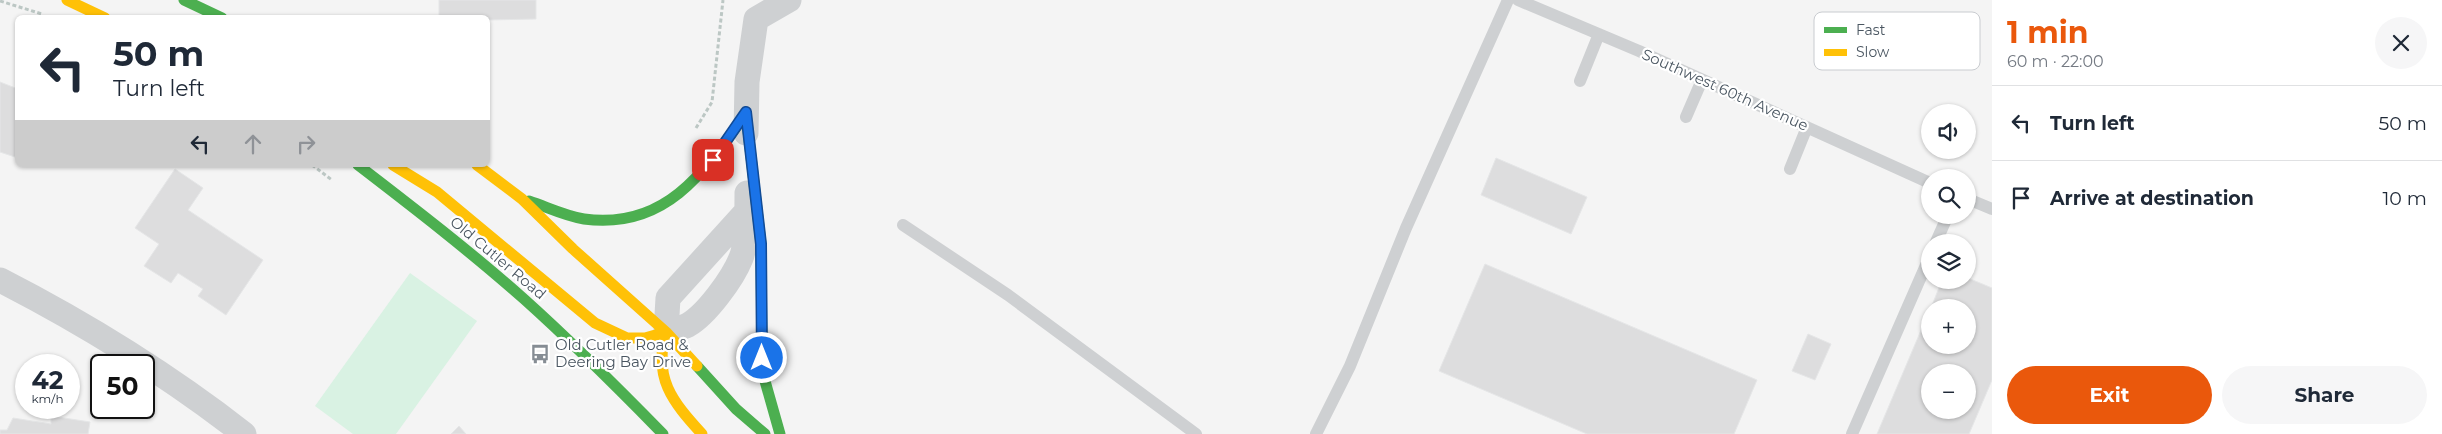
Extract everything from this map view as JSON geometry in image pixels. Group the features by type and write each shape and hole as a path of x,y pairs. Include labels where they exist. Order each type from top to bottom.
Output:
{"main road":[{"path":"67,0 99,15"},
{"path":"184,0 216,15"},
{"path":"522,199 582,218 615,221 650,212 678,196 696,180 746,112"},
{"path":"746,112 761,244 762,358 765,381 780,434"},
{"name":"Old Cutler Road","path":"361,167 422,214 523,298 613,382 663,434"},
{"path":"396,167 437,192 595,323 628,338 645,338 666,332"},
{"path":"480,167 522,199 573,249 666,332 736,410 765,434"},
{"path":"666,332 660,356 665,384 676,403 702,434"}],"street":[{"path":"747,211 668,298 666,332 687,325 695,320 725,286 742,257 747,211 747,82 757,10 789,0"},
{"path":"0,280 54,308 147,364 244,434"}],"lane":[{"path":"1316,434 1350,366 1406,228 1508,0"},
{"name":"Southwest 60th Avenue","path":"1518,0 1599,34 1921,178"},
{"path":"1580,81 1599,34"},
{"path":"1686,117 1702,80"},
{"path":"1790,169 1807,127"},
{"path":"1976,202 1992,209"},
{"path":"903,225 1008,295 1196,434"},
{"path":"1852,434 1921,277"}],"path":[{"path":"692,136 712,102 723,0"},
{"path":"0,1 44,15"}],"green space":[{"path":"410,273 477,321 396,434 353,434 315,406"}],"building":[{"path":"439,0 536,0 536,19 490,20 490,15 439,15"},
{"path":"0,82 15,88 15,157 0,152"},
{"path":"1496,158 1587,197 1571,234 1481,195"},
{"path":"175,169 203,188 188,210 263,260 226,315 198,296 203,289 178,273 171,283 144,266 159,244 135,228"},
{"path":"1485,264 1757,380 1734,434 1587,434 1439,371"},
{"path":"1976,281 1992,288 1992,380 1976,418 1976,364 1921,364 1921,419 1975,419 1969,434 1877,434 1921,330 1921,354 1976,354 1976,299 1935,299 1938,289 1976,289"},
{"path":"1808,334 1831,344 1815,380 1792,371"},
{"path":"13,418 51,424 51,419 90,422 88,434 0,434 0,430 7,430"},
{"path":"459,426 466,434 451,434"}],"traffic: fast":[{"path":"184,0 216,15"},
{"path":"746,113 761,244 762,358 765,381 780,434"},
{"path":"529,201 563,214 584,219 612,220 638,216 660,206 680,193 698,176 746,113"},
{"path":"361,167 463,247 524,299 595,365 663,434"},
{"path":"697,366 736,409 765,434"}],"traffic: slow":[{"path":"67,0 99,15"},
{"path":"396,167 437,192 595,323 627,338 645,338 666,332"},
{"path":"480,167 522,199 573,249 666,332 697,366"},
{"path":"666,332 662,363 668,388 682,411 702,434"}],"place":[{"name":"Old Cutler Road & Deering Bay Drive","path":"540,354"}],"route":[{"path":"713,160 746,112 761,244 762,358"}]}
